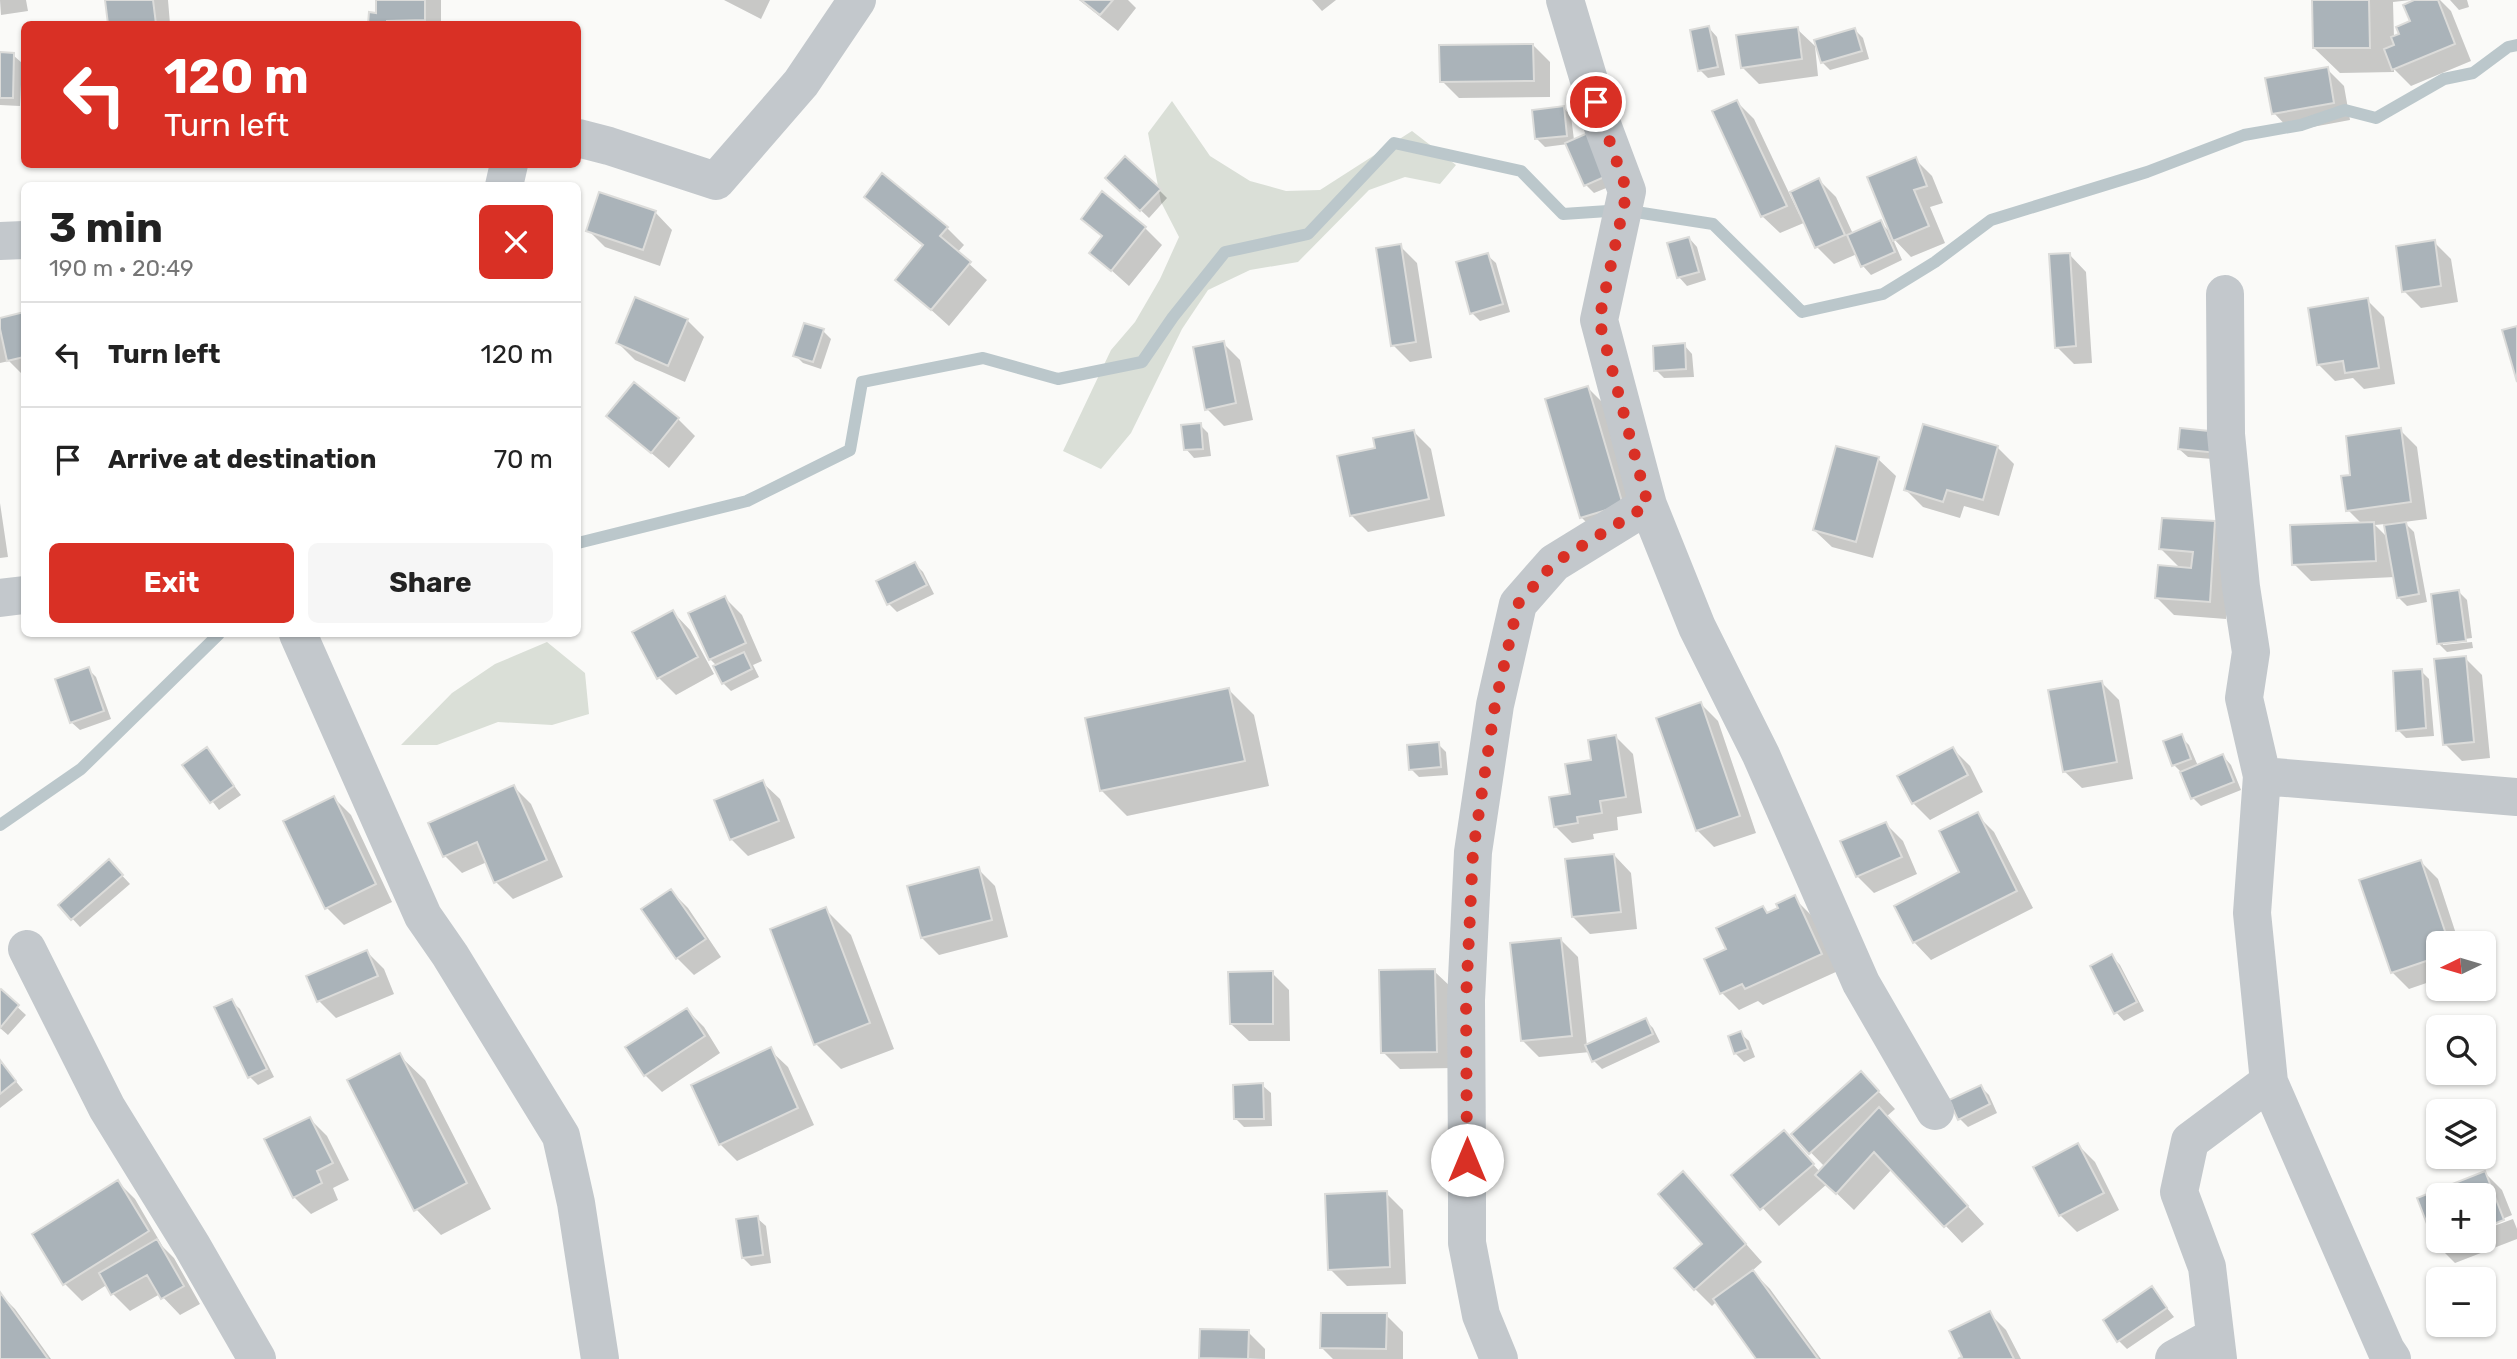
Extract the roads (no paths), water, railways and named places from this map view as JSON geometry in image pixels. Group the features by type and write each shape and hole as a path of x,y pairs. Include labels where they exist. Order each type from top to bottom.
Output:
{"street":[{"path":"581,139 716,181 801,83 857,0"},
{"path":"1565,0 1603,128 1627,191 1599,320 1648,505 1698,627 1761,755 1861,983 1934,1111"},
{"path":"0,241 21,240"},
{"path":"2225,294 2226,435 2241,587 2251,652 2244,698 2262,776 2252,913 2269,1082 2392,1359"},
{"path":"1499,1359 1482,1315 1467,1243 1466,1147 1466,1000 1473,852 1495,705 1518,604 1554,563 1648,505"},
{"path":"0,598 21,595"},
{"path":"300,637 424,916 561,1136 582,1242 600,1359"},
{"path":"2262,776 2517,797"},
{"path":"27,949 107,1108 192,1246 257,1359"},
{"path":"2174,1359 2216,1348 2207,1267 2179,1192 2190,1141 2269,1082"}],"waterway":[{"path":"581,542 747,501 850,450 862,382 983,358 1058,379 1142,362 1173,317 1225,252 1308,234 1394,143 1521,171 1563,214 1623,210 1713,224 1802,312 1883,294 1935,262 1991,220 2147,172 2244,135 2301,125 2345,110 2376,118 2444,79 2473,73 2508,47 2517,45"},
{"path":"0,825 81,769 216,637"}]}
